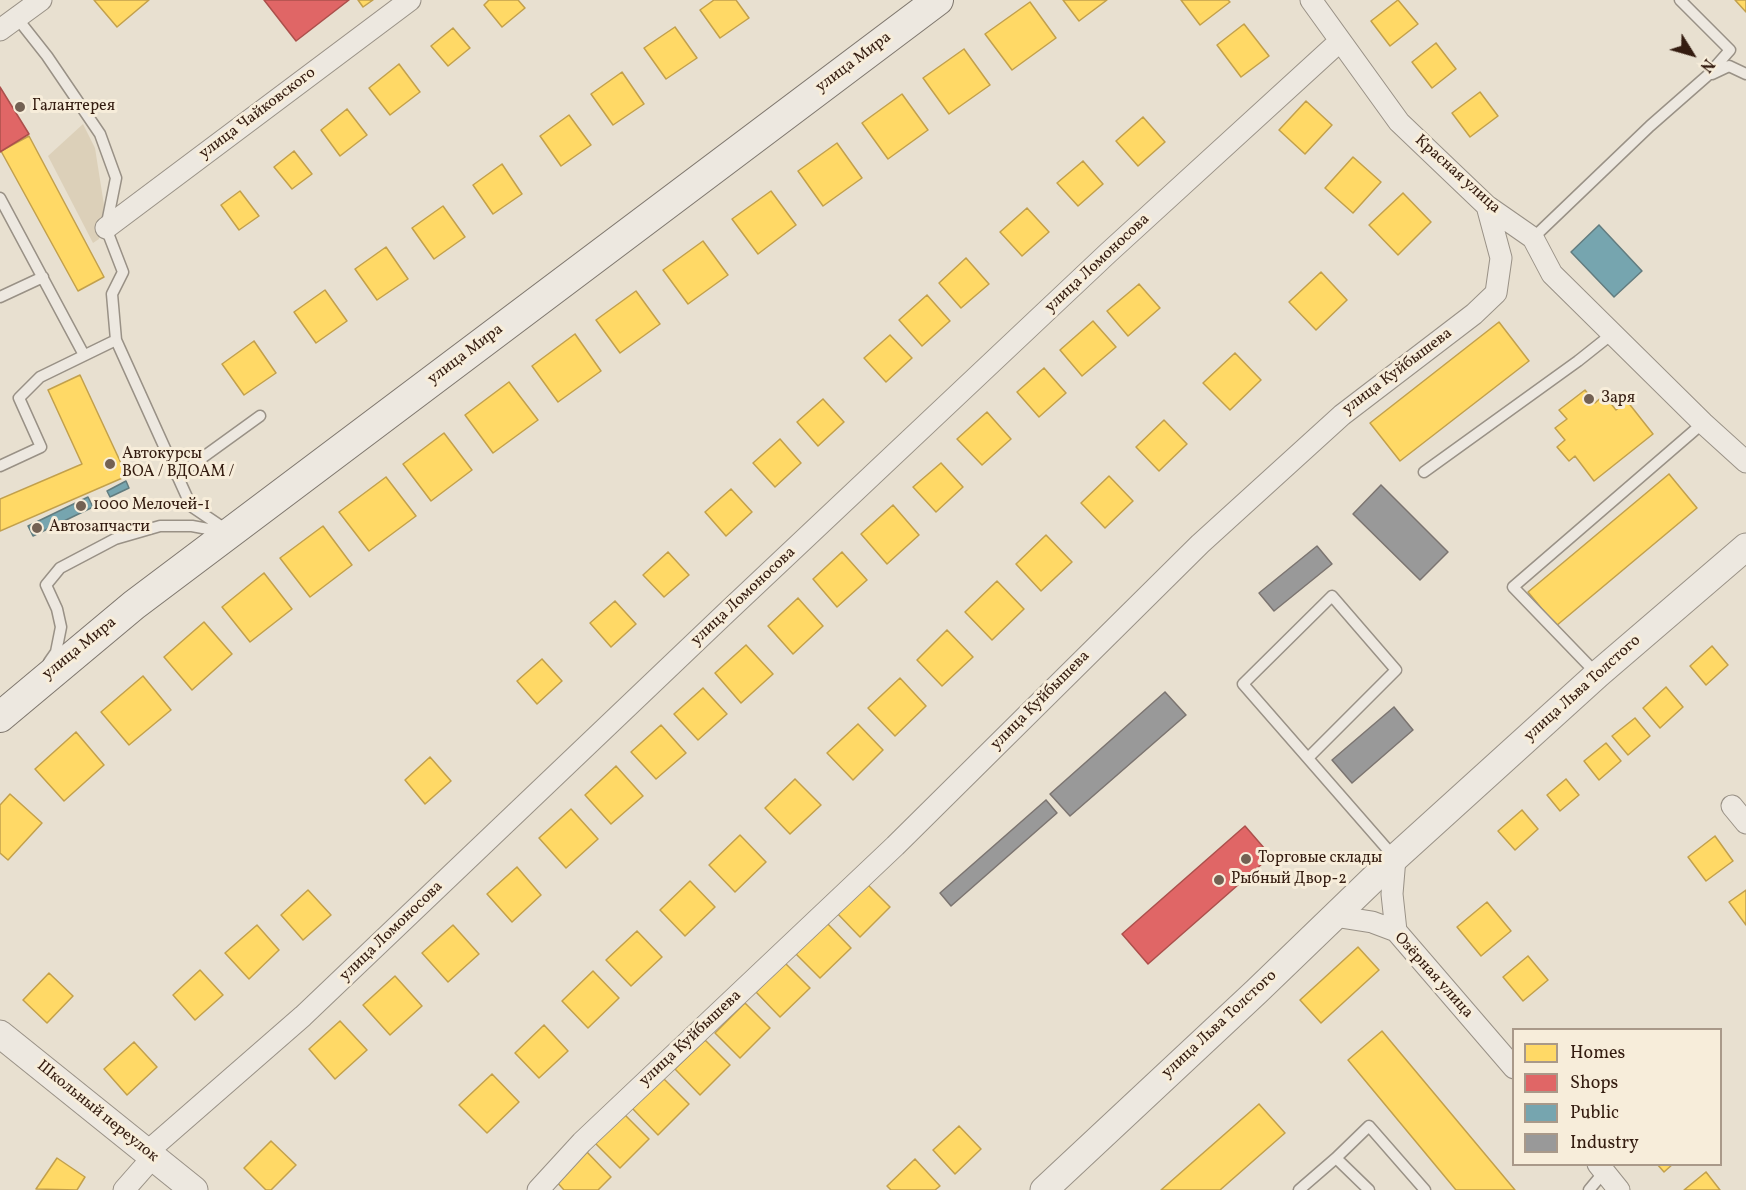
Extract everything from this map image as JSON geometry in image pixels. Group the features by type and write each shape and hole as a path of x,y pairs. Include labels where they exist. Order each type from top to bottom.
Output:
{"main road":[{"name":"улица Мира","path":"13,701 134,605 938,0"}],"street":[{"path":"9,24 40,0"},
{"name":"улица Чайковского","path":"106,228 410,0"},
{"name":"Красная улица","path":"1311,0 1399,122 1487,206 1533,238 1551,274 1746,462"},
{"name":"улица Ломоносова","path":"124,1190 150,1155 303,1016 726,612 1108,254 1340,41"},
{"name":"улица Куйбышева","path":"538,1190 582,1142 895,846 1200,544 1342,415 1474,314 1496,293 1501,258 1487,206"},
{"name":"улица Льва Толстого","path":"1044,1190 1395,858 1598,674 1746,547"},
{"path":"1732,806 1746,823"},
{"path":"1395,858 1392,894 1396,931"},
{"name":"Озёрная улица","path":"1334,916 1372,922 1396,931 1512,1066"},
{"name":"Школьный переулок","path":"0,1034 194,1190"},
{"path":"1601,1168 1619,1190"}],"lane":[{"path":"1533,238 1650,126 1707,76 1730,50 1680,0"},
{"path":"9,24 47,56 100,134 116,178 106,228 123,272 112,294 116,340 191,506 230,533"},
{"path":"1707,76 1729,66 1746,74"},
{"path":"0,198 84,355"},
{"path":"0,297 43,277"},
{"path":"1424,472 1612,334"},
{"path":"0,466 41,447 20,398 40,377 116,340"},
{"path":"177,476 260,416"},
{"path":"1598,674 1513,587 1703,423"},
{"path":"13,701 56,652 61,627 57,609 46,585 60,568 115,539 160,526 192,526 230,533"},
{"path":"1308,758 1396,670 1332,596 1243,684 1395,858"},
{"path":"1299,1190 1369,1126 1425,1190"},
{"path":"1336,1158 1369,1190"},
{"path":"1589,1190 1601,1168"}],"shaded area":[{"path":"83,124 95,148 104,205 99,239 93,243 48,156"}],"building: Homes":[{"path":"94,0 149,0 117,27"},
{"path":"358,0 373,0 363,7"},
{"path":"489,0 518,0 525,8 502,27 484,5"},
{"path":"714,0 736,0 749,18 720,38 700,10"},
{"path":"1063,0 1107,0 1079,21"},
{"path":"1181,0 1228,0 1230,2 1200,25"},
{"path":"1398,0 1418,24 1390,46 1371,21"},
{"path":"1735,0 1746,0 1746,12"},
{"path":"1030,2 1056,38 1012,70 985,34"},
{"path":"1244,24 1269,56 1241,77 1217,45"},
{"path":"675,27 697,58 666,79 644,48"},
{"path":"453,28 470,48 448,66 431,46"},
{"path":"1436,43 1456,69 1432,88 1412,62"},
{"path":"964,49 990,85 949,114 923,78"},
{"path":"399,64 420,92 390,115 369,88"},
{"path":"622,72 644,104 613,125 591,94"},
{"path":"1480,92 1498,116 1470,137 1452,113"},
{"path":"902,94 928,130 888,159 862,123"},
{"path":"1306,101 1332,125 1305,154 1279,130"},
{"path":"347,109 367,135 340,156 321,130"},
{"path":"569,115 591,145 561,166 540,136"},
{"path":"1143,117 1165,142 1138,166 1116,141"},
{"path":"29,136 104,277 78,291 1,151"},
{"path":"837,143 862,178 823,206 798,171"},
{"path":"294,151 312,174 292,189 274,167"},
{"path":"1353,157 1381,182 1353,213 1325,188"},
{"path":"1083,161 1103,184 1078,206 1057,183"},
{"path":"502,164 522,194 493,214 473,185"},
{"path":"240,191 259,216 239,230 221,205"},
{"path":"771,191 796,225 758,254 732,219"},
{"path":"1403,193 1431,222 1398,255 1369,225"},
{"path":"443,206 465,237 434,259 412,228"},
{"path":"1027,208 1049,232 1022,256 1000,232"},
{"path":"703,241 728,275 688,304 663,270"},
{"path":"386,247 408,279 377,300 355,269"},
{"path":"966,258 989,284 961,308 939,283"},
{"path":"1321,272 1347,300 1316,330 1289,302"},
{"path":"1139,284 1160,308 1128,336 1107,311"},
{"path":"325,290 347,321 316,343 294,312"},
{"path":"636,291 660,324 620,353 596,320"},
{"path":"927,295 950,321 922,346 899,320"},
{"path":"1093,321 1116,347 1082,376 1060,350"},
{"path":"1499,322 1529,361 1400,461 1370,423"},
{"path":"575,334 601,371 558,402 532,366"},
{"path":"890,335 912,358 886,382 864,358"},
{"path":"254,341 276,373 244,395 222,364"},
{"path":"1235,353 1261,380 1230,410 1203,383"},
{"path":"1044,368 1066,393 1039,417 1017,392"},
{"path":"80,375 127,476 0,531 0,499 82,464 48,390"},
{"path":"509,382 538,420 493,453 465,415"},
{"path":"1585,390 1595,403 1604,395 1616,410 1627,401 1653,434 1594,481 1575,456 1569,461 1557,447 1565,440 1555,428 1567,419 1559,410"},
{"path":"823,399 844,422 818,446 797,422"},
{"path":"987,412 1011,439 982,465 957,439"},
{"path":"1164,420 1187,444 1159,471 1136,447"},
{"path":"444,433 472,470 431,501 403,464"},
{"path":"780,439 801,463 775,487 753,463"},
{"path":"941,463 963,487 936,512 913,487"},
{"path":"1669,474 1697,508 1556,626 1528,592"},
{"path":"1109,476 1133,501 1105,528 1081,503"},
{"path":"386,477 416,516 369,551 339,512"},
{"path":"731,489 752,512 726,536 705,512"},
{"path":"893,505 919,535 887,564 861,534"},
{"path":"323,526 352,565 310,597 280,558"},
{"path":"1046,535 1072,562 1041,591 1016,564"},
{"path":"668,552 689,575 664,597 643,575"},
{"path":"842,552 867,580 837,607 813,579"},
{"path":"264,573 292,609 250,642 222,607"},
{"path":"997,581 1024,609 992,640 965,612"},
{"path":"798,598 823,626 793,654 768,626"},
{"path":"615,601 636,624 611,647 590,623"},
{"path":"204,622 232,654 192,690 164,657"},
{"path":"947,630 973,657 942,686 917,660"},
{"path":"746,645 773,674 741,703 715,673"},
{"path":"1712,646 1728,665 1706,685 1690,666"},
{"path":"542,659 562,681 537,704 517,681"},
{"path":"143,676 171,710 129,745 101,712"},
{"path":"900,678 926,706 895,736 868,708"},
{"path":"1666,687 1683,707 1660,728 1643,708"},
{"path":"703,688 727,714 698,740 674,714"},
{"path":"1635,718 1650,736 1628,755 1612,736"},
{"path":"858,724 883,750 853,780 827,753"},
{"path":"661,725 686,753 656,779 631,752"},
{"path":"76,732 104,765 64,801 35,769"},
{"path":"1606,743 1621,761 1599,780 1584,761"},
{"path":"430,757 451,781 425,804 405,780"},
{"path":"616,766 643,796 611,824 585,795"},
{"path":"795,779 821,805 790,834 765,808"},
{"path":"1566,779 1579,795 1560,811 1547,795"},
{"path":"10,794 42,823 8,860 0,853 0,805"},
{"path":"571,809 598,839 566,868 539,838"},
{"path":"1522,810 1538,829 1515,850 1498,831"},
{"path":"740,835 766,862 735,892 709,865"},
{"path":"1715,836 1733,861 1706,881 1688,857"},
{"path":"517,867 541,895 512,922 487,894"},
{"path":"690,881 715,907 685,936 660,910"},
{"path":"865,882 890,907 860,937 835,911"},
{"path":"308,890 331,915 303,940 281,915"},
{"path":"1746,890 1746,925 1729,902"},
{"path":"1487,902 1511,931 1481,956 1457,927"},
{"path":"825,921 851,948 820,978 794,952"},
{"path":"257,925 279,950 249,979 225,953"},
{"path":"453,925 479,954 448,982 422,953"},
{"path":"637,931 662,957 631,986 606,960"},
{"path":"1358,947 1379,970 1321,1023 1300,1000"},
{"path":"1528,956 1548,980 1523,1001 1503,977"},
{"path":"785,963 810,988 780,1017 756,992"},
{"path":"200,970 223,995 195,1020 173,995"},
{"path":"593,971 619,998 588,1028 562,1001"},
{"path":"49,973 73,996 47,1023 23,1000"},
{"path":"395,976 422,1006 390,1035 363,1005"},
{"path":"745,1003 770,1028 740,1058 715,1033"},
{"path":"340,1021 367,1050 335,1079 309,1049"},
{"path":"544,1025 568,1051 539,1078 515,1053"},
{"path":"1382,1031 1515,1190 1456,1190 1348,1060"},
{"path":"705,1040 730,1065 700,1095 675,1069"},
{"path":"134,1042 157,1067 127,1095 104,1069"},
{"path":"492,1074 519,1102 487,1133 459,1105"},
{"path":"663,1078 689,1104 658,1135 632,1108"},
{"path":"1259,1104 1285,1133 1244,1169 1220,1190 1161,1190"},
{"path":"624,1114 649,1139 620,1168 595,1143"},
{"path":"959,1126 981,1149 955,1174 933,1150"},
{"path":"271,1141 296,1165 271,1190 266,1190 244,1168"},
{"path":"586,1151 611,1177 598,1190 564,1190 556,1181"},
{"path":"57,1158 85,1177 77,1190 36,1189"},
{"path":"915,1159 940,1186 935,1190 891,1190 887,1186"},
{"path":"1659,1166 1671,1166 1664,1172"},
{"path":"1706,1172 1720,1190 1684,1190"}],"building: Shops":[{"path":"264,0 349,0 296,41"},
{"path":"0,87 29,134 0,152"},
{"path":"1245,826 1271,856 1148,964 1122,934"}],"building: Public":[{"path":"1599,225 1642,271 1614,297 1571,252"},
{"path":"126,481 129,488 110,497 107,491"},
{"path":"88,497 93,507 33,536 28,526"}],"building: Industry":[{"path":"1381,485 1448,552 1420,580 1353,514"},
{"path":"1317,546 1332,564 1274,611 1259,593"},
{"path":"1165,692 1186,715 1070,816 1050,794"},
{"path":"1394,707 1413,730 1352,783 1332,760"},
{"path":"1046,800 1057,813 951,906 940,893"}],"place":[{"name":"Галантерея","path":"20,107"},
{"name":"Заря","path":"1589,399"},
{"name":"Автокурсы ВОА / ВДОАМ /","path":"110,464"},
{"name":"1000 Мелочей-1","path":"81,506"},
{"name":"Автозапчасти","path":"37,528"},
{"name":"Торговые склады","path":"1246,859"},
{"name":"Рыбный Двор-2","path":"1219,880"}]}
